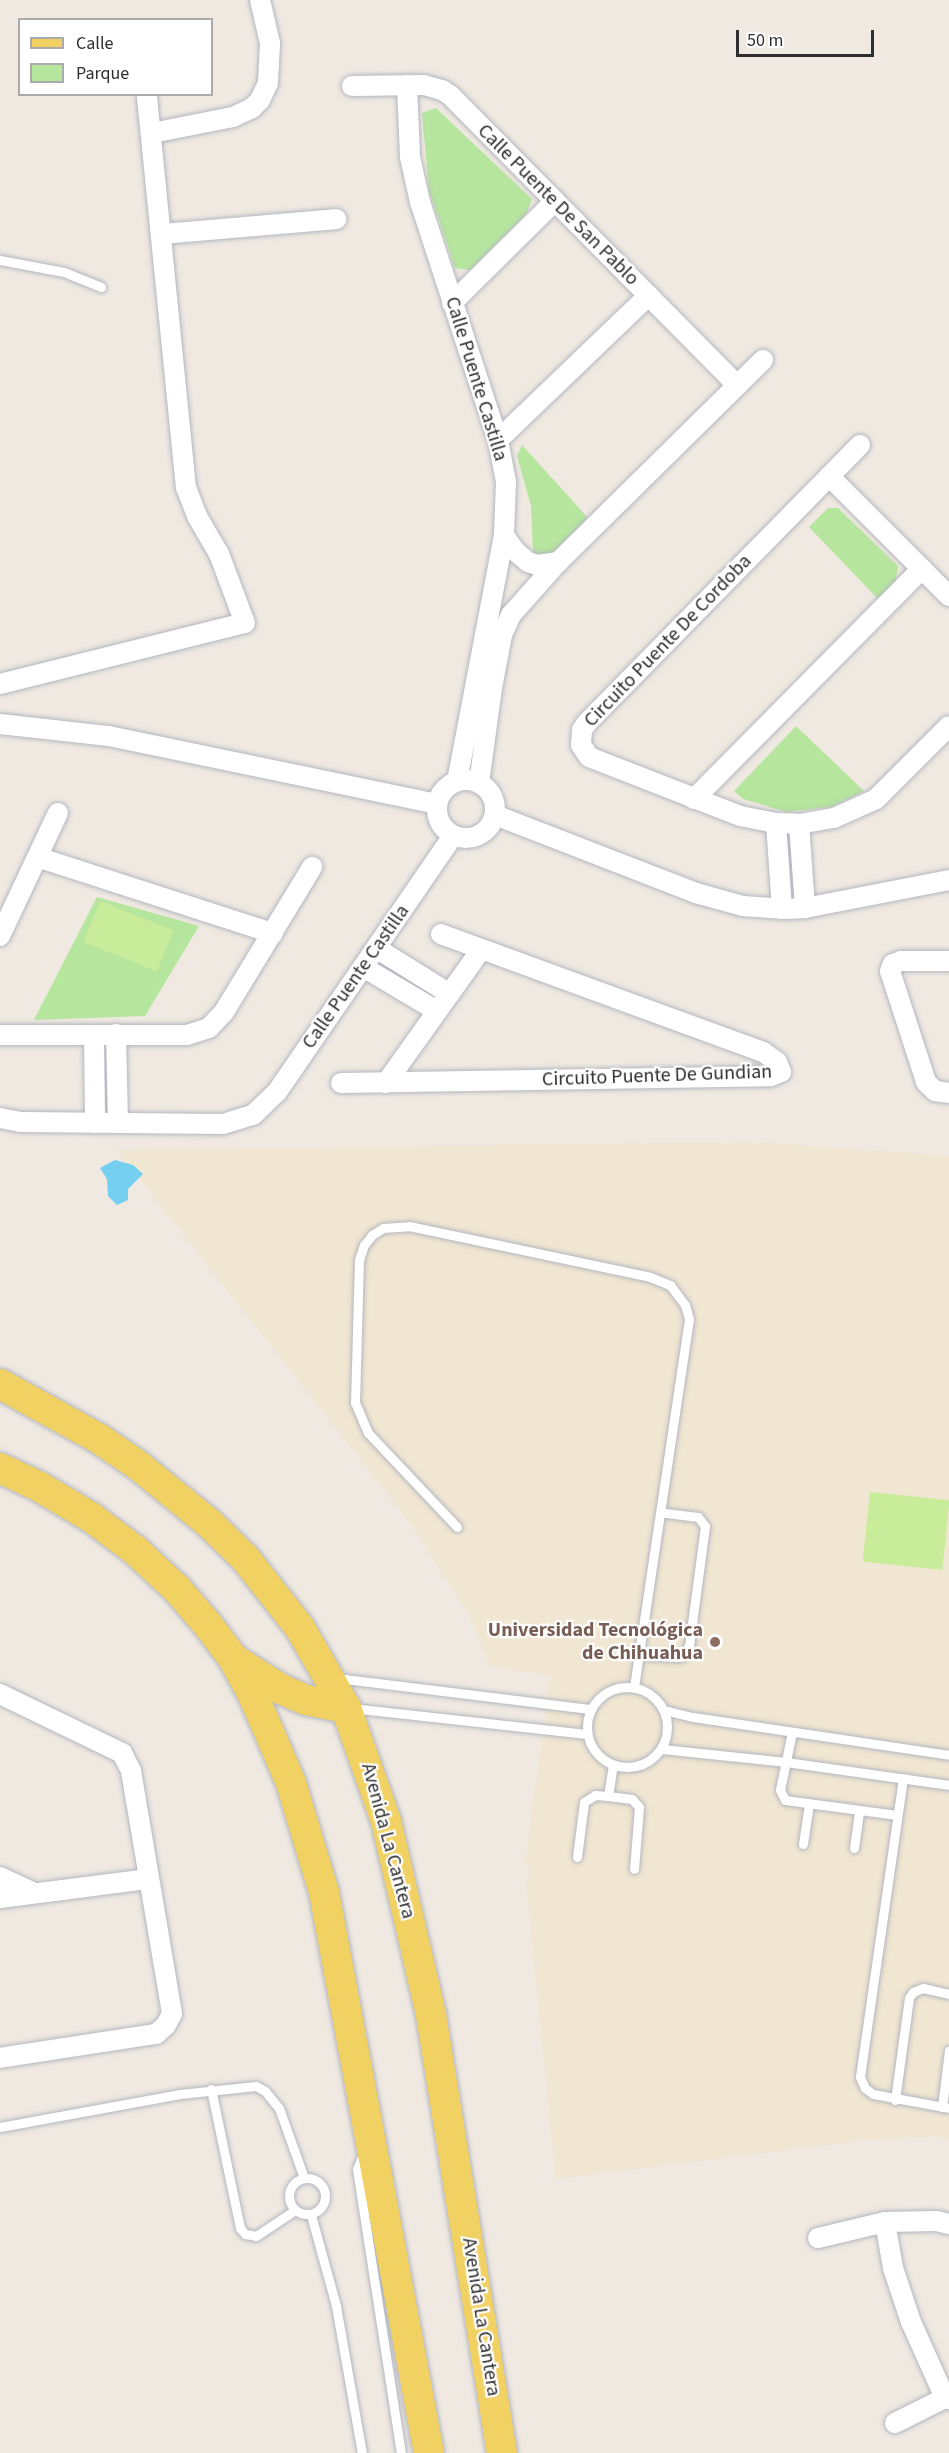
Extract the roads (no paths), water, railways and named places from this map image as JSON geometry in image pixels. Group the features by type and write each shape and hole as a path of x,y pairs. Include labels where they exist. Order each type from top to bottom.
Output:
{"main road":[{"name":"Avenida La Cantera","path":"0,1384 98,1438 139,1466 210,1524 245,1558 300,1628 331,1678 346,1708 387,1821 431,2015 502,2453"},
{"path":"0,1468 40,1487 92,1518 135,1550 177,1589 233,1658 258,1706 291,1783 310,1836 324,1892 429,2453"},
{"path":"233,1658 281,1689 306,1700 346,1708"}],"street":[{"path":"152,133 233,117 252,108 260,100 268,83 270,43 260,0"},
{"name":"Calle Puente Castilla","path":"407,85 408,134 414,180 498,441 506,482 504,535 483,687 479,783"},
{"name":"Calle Puente De San Pablo","path":"352,86 433,86 450,95 737,385"},
{"path":"0,684 245,623 219,554 196,516 186,488 147,96"},
{"path":"452,303 555,201"},
{"path":"162,234 336,219"},
{"path":"498,441 649,296"},
{"path":"504,535 514,550 528,562 537,565 558,562 763,360"},
{"name":"Circuito Puente De Cordoba","path":"860,445 582,730 581,746 589,757 740,816 776,823 799,824 850,813 876,799 949,726"},
{"path":"829,476 949,596"},
{"name":"Calle Puente Castilla","path":"457,782 483,687 511,615 558,562"},
{"path":"694,799 922,569"},
{"path":"0,724 109,736 437,804"},
{"path":"464,780 479,783 494,800 495,815 488,829 476,837 453,836 442,826 437,804 444,790 457,782 464,780"},
{"path":"0,936 58,813"},
{"path":"495,815 696,893 743,906 805,908 949,880"},
{"path":"776,823 782,909"},
{"path":"799,824 805,908"},
{"name":"Calle Puente Castilla","path":"118,1123 223,1124 253,1115 276,1092 453,836"},
{"path":"37,857 273,933"},
{"path":"0,1035 187,1035 209,1028 224,1012 312,867"},
{"name":"Circuito Puente De Gundian","path":"341,1083 771,1076 781,1072 777,1062 763,1052 441,934"},
{"path":"376,948 450,994"},
{"path":"386,1083 482,950"},
{"path":"949,961 901,961 893,964 890,971 926,1082 936,1091 949,1093"},
{"path":"363,967 438,1011"},
{"path":"0,1118 21,1122 118,1123 116,1034"},
{"path":"94,1035 95,1123"},
{"path":"0,1131 21,1122"},
{"path":"0,1694 122,1753 131,1771 172,2014 166,2025 156,2034 131,2040 0,2058"},
{"path":"0,1877 34,1893"},
{"path":"0,1898 149,1880"},
{"path":"818,2238 885,2222 936,2221 949,2224"},
{"path":"885,2222 893,2268 907,2311 947,2398 895,2423"}],"lane":[{"path":"0,260 43,266 101,287"},
{"path":"457,1527 368,1433 355,1403 359,1260 364,1245 372,1235 383,1228 410,1226 650,1277 669,1286 679,1294 689,1319 634,1687"},
{"path":"639,1655 681,1657 687,1652 689,1646 705,1526 698,1517 660,1512"},
{"path":"331,1678 591,1709"},
{"path":"634,1687 657,1699 668,1723 667,1736 662,1749 653,1759 641,1766 627,1768 613,1766 592,1748 587,1734 591,1709 609,1691 634,1687"},
{"path":"346,1708 587,1734"},
{"path":"664,1710 949,1755"},
{"path":"792,1732 780,1790 782,1797 809,1804 897,1815"},
{"path":"662,1749 786,1762 949,1785"},
{"path":"608,1796 613,1766"},
{"path":"903,1778 860,2066 865,2088 873,2094 895,2100 946,2108 949,2050"},
{"path":"577,1857 585,1802 596,1796 632,1799 639,1807 634,1869"},
{"path":"803,1844 809,1804"},
{"path":"854,1848 859,1811"},
{"path":"895,2100 909,1998 913,1992 923,1988 949,1994"},
{"path":"0,2127 211,2089 256,2086 265,2091 279,2108 304,2178"},
{"path":"211,2089 240,2228 244,2234 256,2236 295,2210"},
{"path":"370,2139 357,2169 401,2453"},
{"path":"304,2178 312,2178 324,2189 324,2205 311,2215 295,2210 288,2195 296,2181 304,2178"},
{"path":"311,2215 336,2306 362,2453"}],"water":[{"path":"115,1160 133,1165 143,1174 128,1189 128,1200 117,1205 108,1196 107,1179 100,1168"}],"place":[{"name":"Universidad Tecnológica de Chihuahua","path":"715,1642"}]}
